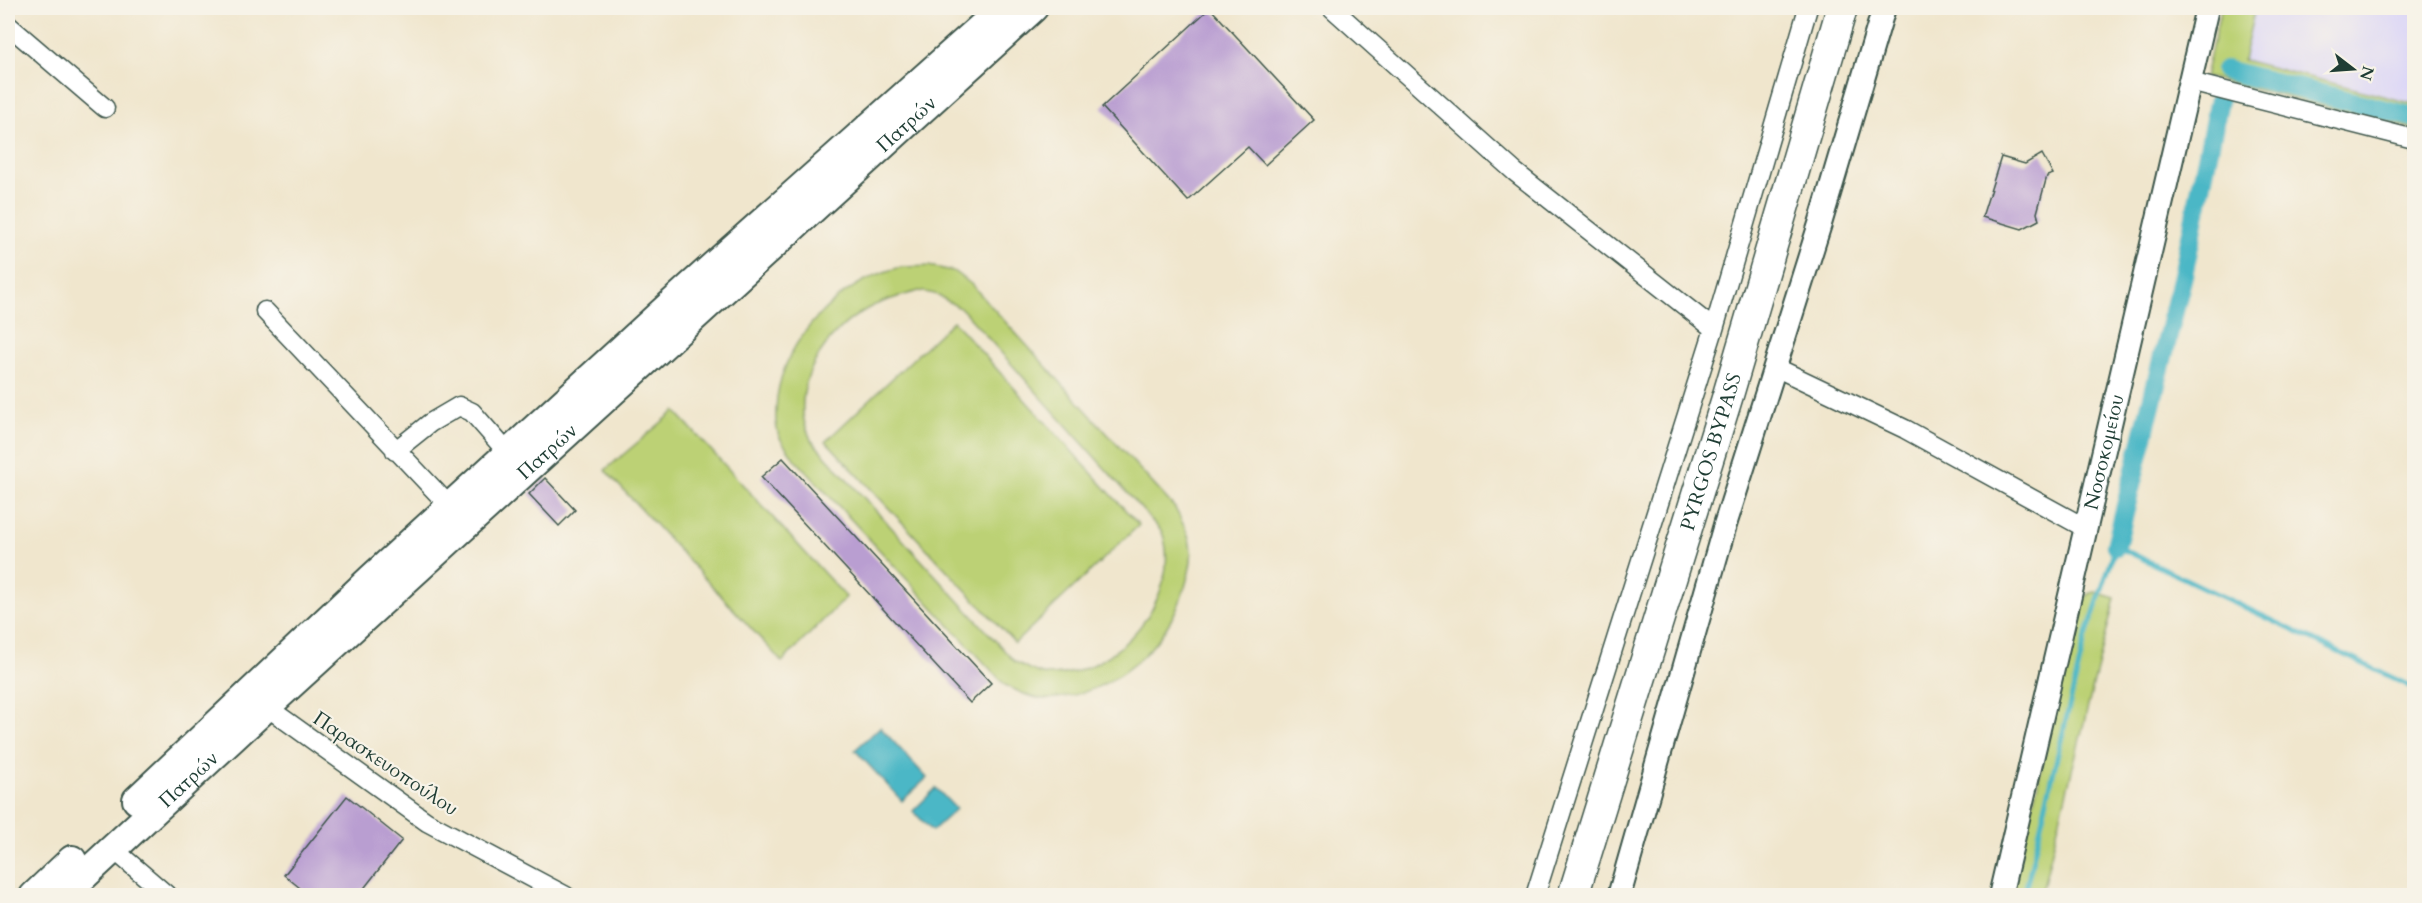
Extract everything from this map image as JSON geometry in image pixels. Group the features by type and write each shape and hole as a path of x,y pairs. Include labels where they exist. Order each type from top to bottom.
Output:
{"highway":[{"name":"PYRGOS BYPASS","path":"1573,896 1728,395 1842,8"}],"main road":[{"name":"Πατρών","path":"969,52 1003,8"},
{"name":"Πατρών","path":"33,896 257,700 516,462 699,279 969,52 1033,8"},
{"name":"Πατρών","path":"62,896 112,849 257,700"}],"street":[{"path":"1332,8 1515,172 1714,329"},
{"path":"1535,896 1714,329 1808,8"},
{"path":"1619,896 1725,525 1884,8"},
{"name":"Νοσοκομείου","path":"2000,896 2087,529 2206,8"},
{"path":"8,25 105,108"},
{"path":"2190,82 2415,140"},
{"path":"265,311 458,515"},
{"path":"1775,367 1905,429 2087,529"},
{"path":"395,451 430,423 459,406 472,412 516,462"},
{"name":"Παρασκευοπούλου","path":"257,700 427,822 566,896"},
{"path":"112,849 168,896"}],"shaded area":[{"path":"2255,8 2414,8 2414,104 2243,60"}],"green space":[{"path":"2221,8 2255,8 2243,60 2414,104 2414,129 2205,77"},
{"path":"929,266 953,271 971,284 1175,508 1189,540 1191,560 1185,587 1177,609 1151,648 1115,678 1072,696 1042,699 1026,695 1005,685 793,457 778,433 776,407 782,375 803,334 818,316 835,300 875,276 897,268","holes":["919,291 935,294 962,309 1162,532 1166,556 1163,581 1154,606 1139,628 1120,648 1097,663 1073,672 1048,675 1014,661 811,440 804,420 803,397 812,366 830,339 854,317 879,303"]},
{"path":"953,321 1139,525 1015,643 826,441"},
{"path":"675,411 846,597 782,662 605,470"},
{"path":"2095,592 2115,598 2041,895 2011,896 2081,603 2089,594"}],"water":[{"path":"880,727 927,778 902,801 855,750"},
{"path":"936,788 956,809 932,831 913,811"}],"building":[{"path":"1210,8 1314,120 1265,165 1248,147 1188,201 1102,107"},
{"path":"2042,154 2053,174 2047,176 2037,213 2039,220 2022,229 1982,217 2001,157 2025,164"},
{"path":"783,458 991,683 970,703 761,477"},
{"path":"545,478 575,510 559,526 529,494"},
{"path":"347,796 402,840 358,896 310,896 284,875"}],"waterway":[{"path":"2225,70 2414,117"},
{"path":"2116,546 2183,275 2219,100"},
{"path":"2024,896 2085,640 2116,546 2414,688"}]}
